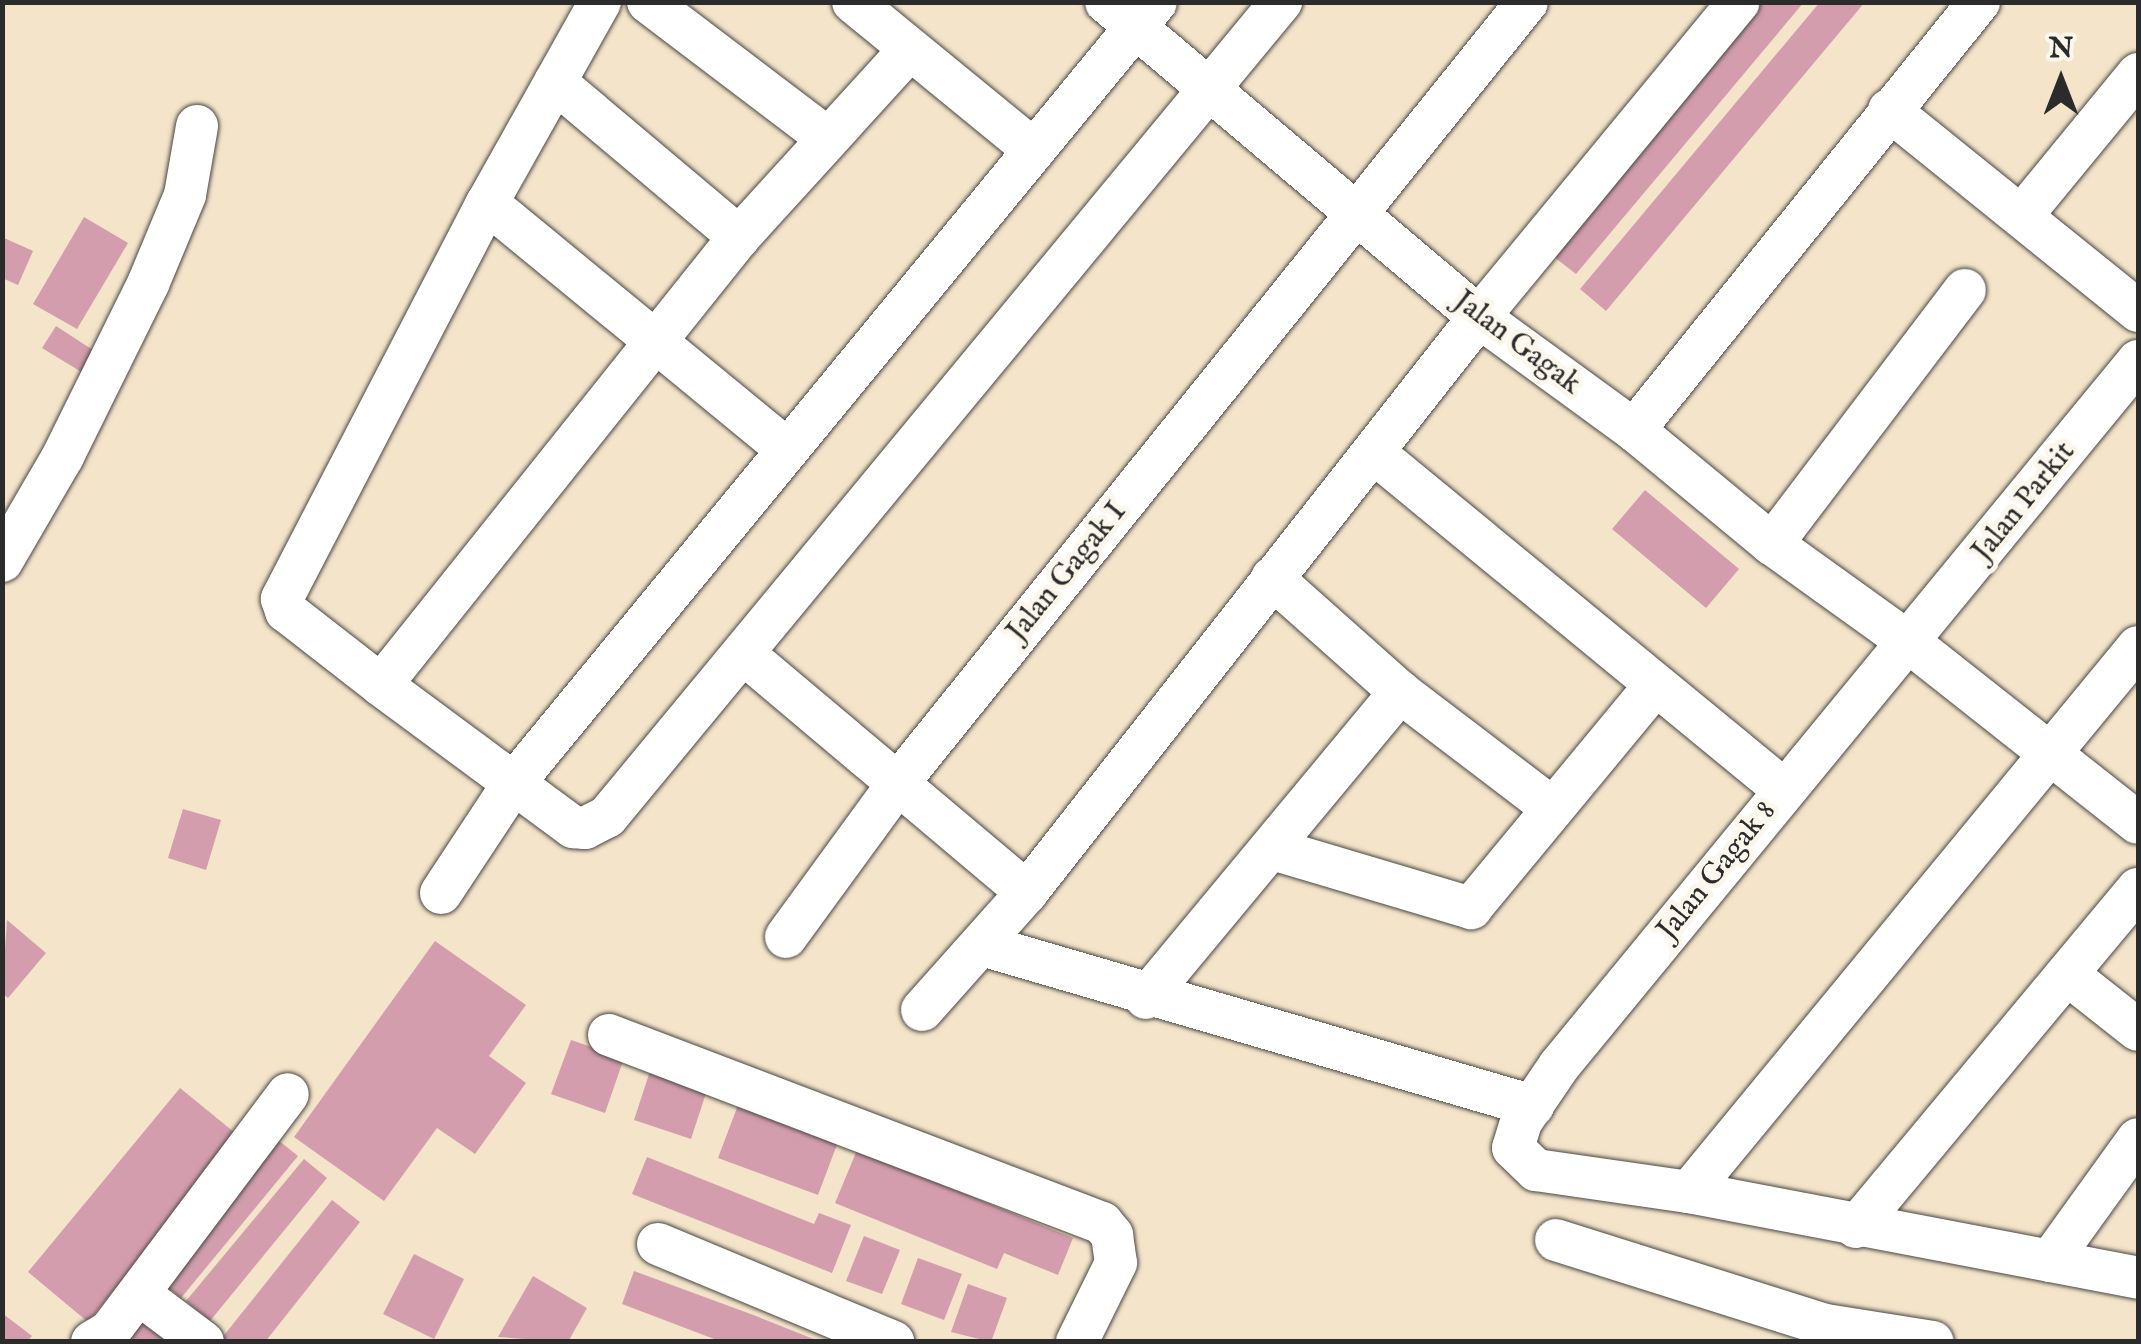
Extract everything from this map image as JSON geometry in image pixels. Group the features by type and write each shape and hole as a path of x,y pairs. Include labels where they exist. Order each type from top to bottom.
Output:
{"street":[{"path":"600,2 283,588 286,611 573,827 598,824 744,654 1281,2"},
{"path":"648,2 827,138"},
{"path":"852,2 1034,150"},
{"name":"Jalan Gagak I","path":"786,938 899,782 1527,2"},
{"path":"922,1010 1027,892 1479,317 1739,2"},
{"path":"1634,430 1979,2"},
{"path":"441,893 513,784 1034,150 1133,11"},
{"name":"Jalan Gagak","path":"1133,11 1212,88 1479,317 1634,430 1772,544 1910,643 2138,823"},
{"path":"381,685 661,342 739,237 910,50"},
{"path":"2024,213 2138,74"},
{"path":"555,82 739,237"},
{"path":"1889,110 2024,213 2138,311"},
{"path":"2,561 63,456 148,284 184,195 197,126"},
{"path":"488,203 788,450"},
{"path":"1772,544 1966,290"},
{"name":"Jalan Parkit","path":"1910,643 2138,361"},
{"path":"1373,452 1783,790"},
{"path":"1272,578 1400,692 1552,808"},
{"name":"Jalan Gagak 8","path":"1689,1192 1526,1166 1513,1148 1533,1106 1783,790 1910,643"},
{"path":"2138,647 1689,1192 2138,1278"},
{"path":"744,654 1027,892"},
{"path":"1273,849 1472,908 1654,687"},
{"path":"1146,998 1400,692"},
{"path":"1856,1227 2138,889"},
{"path":"982,944 1146,998 1533,1106"},
{"path":"2067,974 2138,1030"},
{"path":"609,1035 1102,1224 1112,1235 1116,1263 1077,1342"},
{"path":"92,1342 108,1334 288,1094"},
{"path":"2050,1261 2138,1139"},
{"path":"1556,1240 1824,1333 1933,1342"},
{"path":"658,1244 893,1342"},
{"path":"139,1294 203,1342"}],"building":[{"path":"1760,2 1804,2 1576,274 1549,253"},
{"path":"1820,2 1865,2 1606,311 1580,289"},
{"path":"84,217 128,243 77,329 33,304"},
{"path":"2,237 33,251 18,285 2,278"},
{"path":"56,326 96,352 83,373 42,348"},
{"path":"1645,490 1739,569 1706,608 1612,529"},
{"path":"183,809 221,820 206,870 168,858"},
{"path":"7,920 46,953 8,998 2,993"},
{"path":"435,941 526,1005 489,1056 526,1083 475,1154 437,1128 384,1201 294,1137"},
{"path":"571,1040 624,1058 605,1113 551,1094"},
{"path":"651,1068 708,1087 691,1139 634,1120"},
{"path":"180,1088 240,1137 88,1322 28,1272"},
{"path":"738,1105 838,1142 818,1195 718,1158"},
{"path":"273,1136 298,1156 181,1298 157,1278"},
{"path":"857,1150 1073,1238 1058,1275 1004,1253 997,1269 835,1203"},
{"path":"647,1157 814,1224 819,1213 851,1225 832,1273 632,1194"},
{"path":"304,1159 327,1178 210,1321 186,1301"},
{"path":"332,1200 360,1222 265,1342 221,1339"},
{"path":"864,1236 900,1250 882,1294 846,1281"},
{"path":"414,1254 464,1279 434,1339 383,1314"},
{"path":"918,1258 962,1274 944,1320 901,1304"},
{"path":"634,1271 821,1342 722,1342 622,1304"},
{"path":"533,1276 587,1308 568,1342 498,1337"},
{"path":"968,1284 1007,1298 991,1342 951,1332"},
{"path":"138,1303 190,1342 109,1342"},
{"path":"2,1313 32,1336 27,1342 2,1342"}]}
